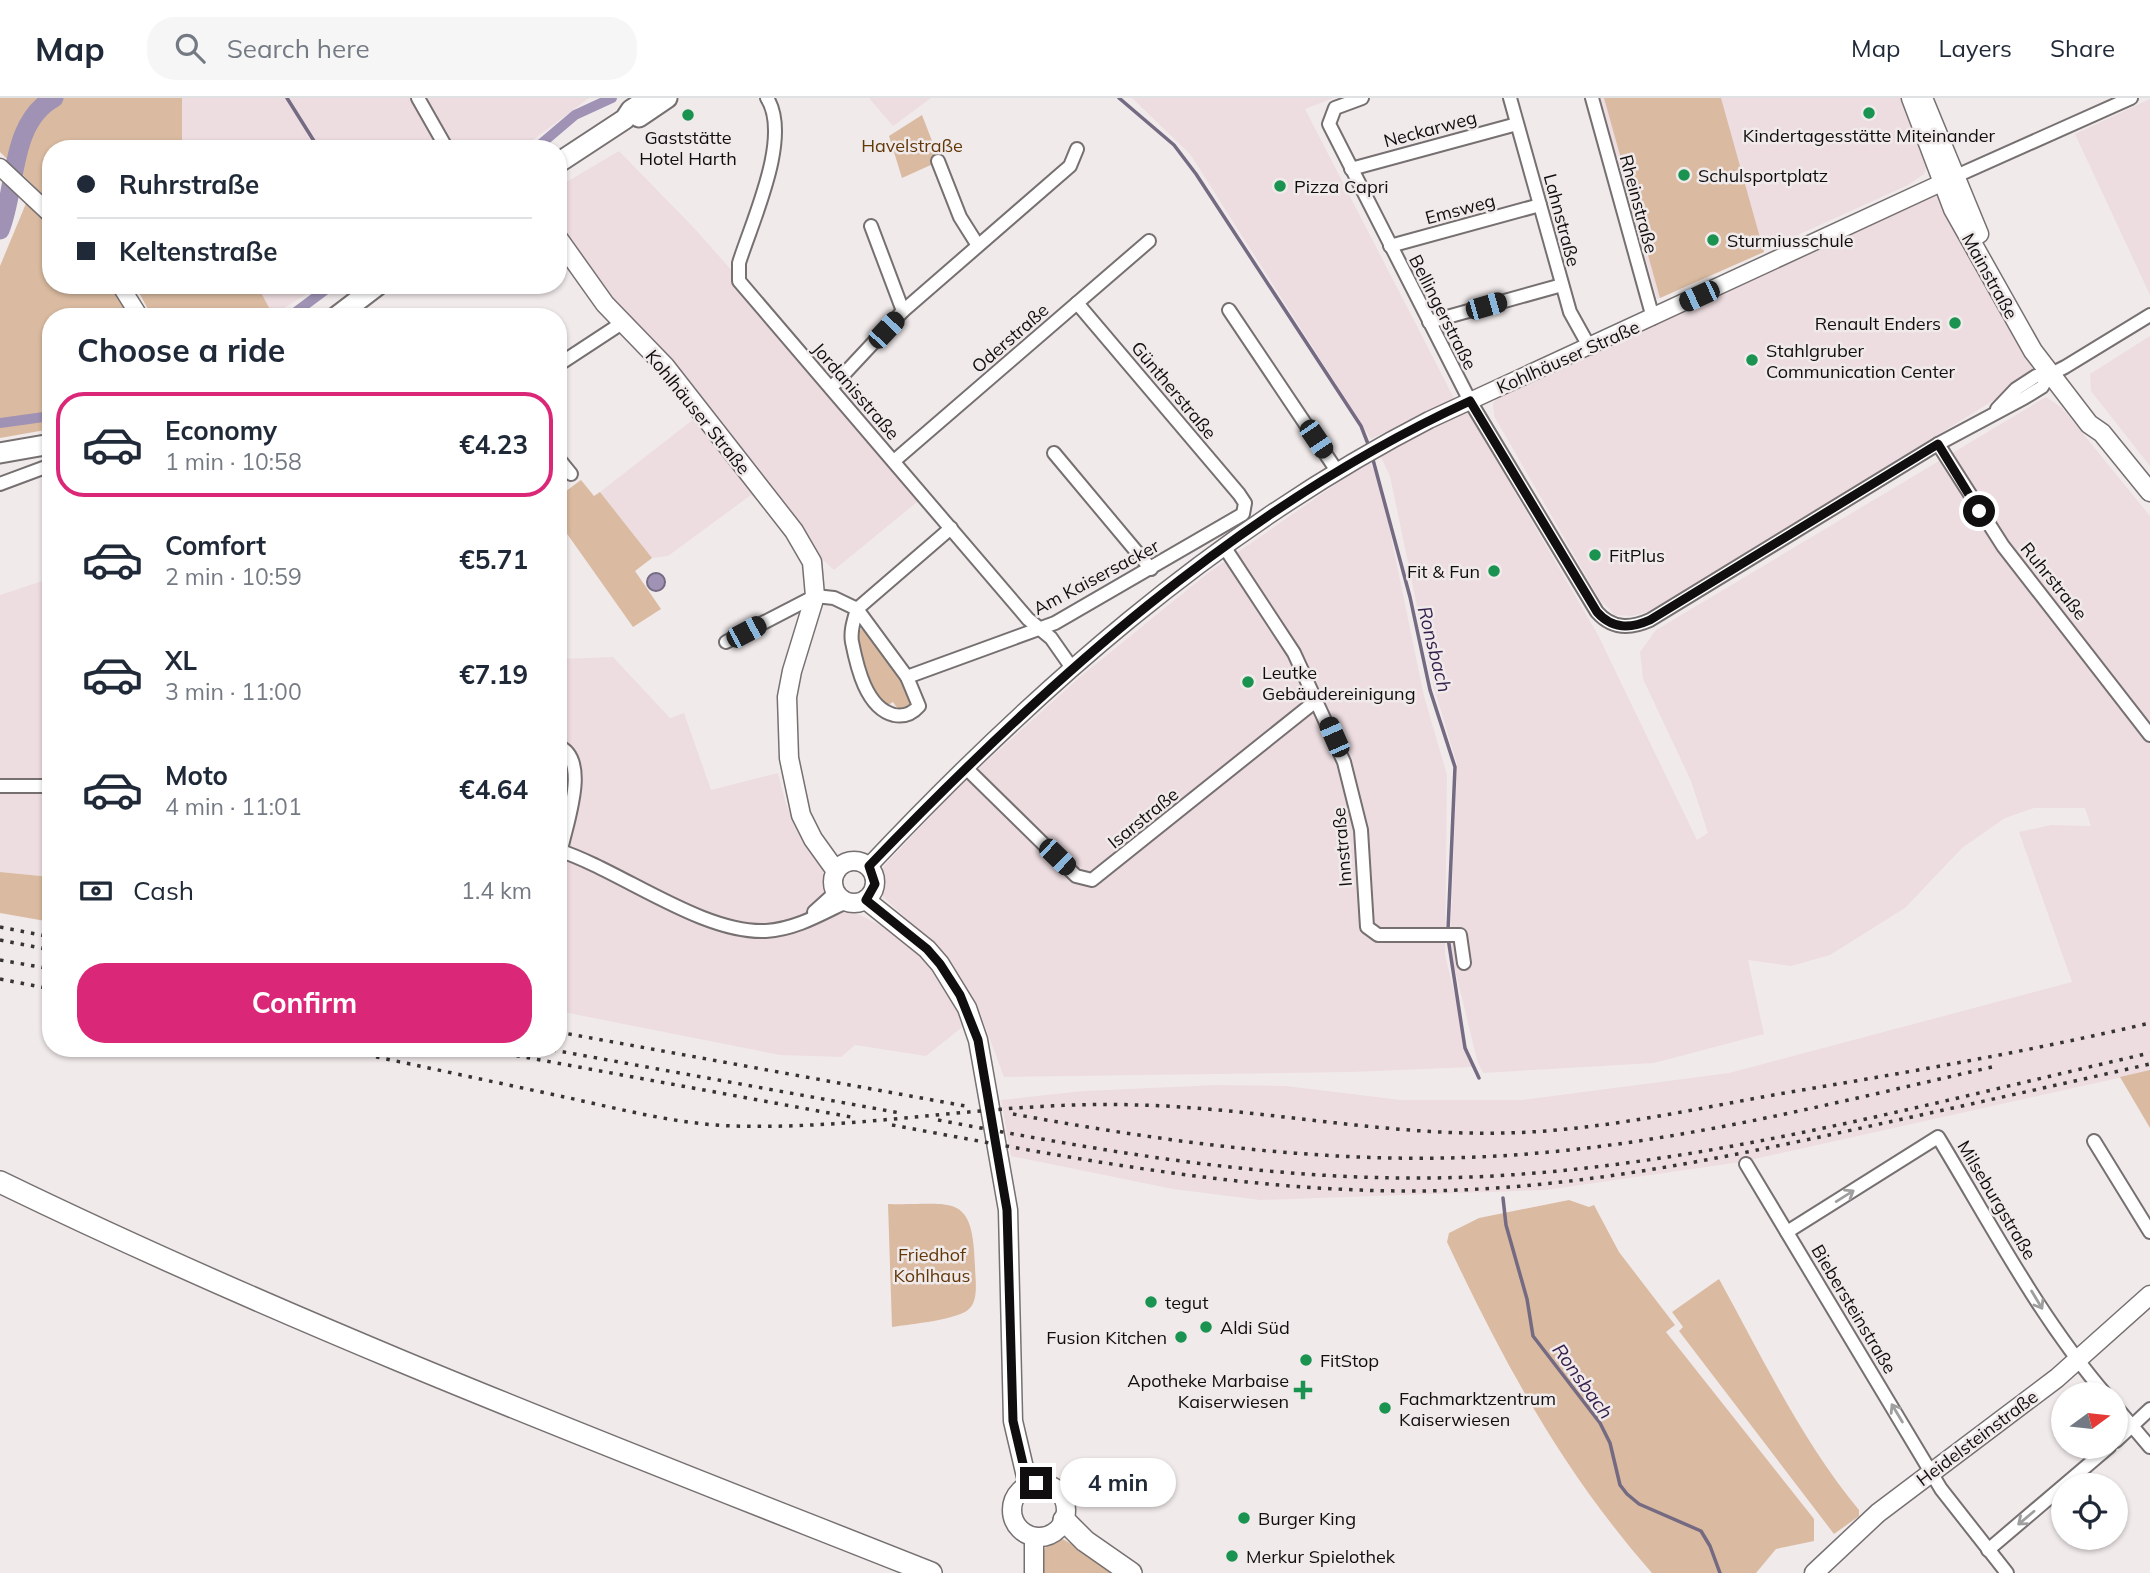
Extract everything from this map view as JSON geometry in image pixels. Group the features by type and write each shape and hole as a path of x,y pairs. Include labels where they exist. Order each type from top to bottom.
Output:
{"highway":[{"path":"0,1170 48,1205"},
{"path":"0,1182 202,1276 433,1375 931,1573"},
{"path":"1061,1526 1130,1573"}],"main road":[{"path":"567,157 625,119 631,110 649,98"},
{"path":"625,119 637,118 667,98"},
{"name":"Mainstraße","path":"1911,98 1948,180 2054,372 2089,424 2102,433 2150,492"},
{"name":"Mainstraße","path":"1923,98 1948,180"},
{"name":"Kohlhäuser Straße","path":"567,250 622,323 665,366 794,531 811,562 815,596 789,684 790,774 801,815 813,839 836,871"},
{"path":"349,308 366,294"},
{"path":"2,453 42,446"},
{"path":"866,900 875,884 869,866 859,861 848,861 836,871 832,882 841,897 866,900 927,949 960,995 978,1040 1007,1210 1013,1421 1028,1485"},
{"name":"Heidelsteinstraße","path":"1814,1573 1866,1524 2076,1361 2150,1295"},
{"path":"1044,1483 1059,1491 1067,1507 1061,1526 1034,1537 1019,1529 1012,1513 1016,1496 1028,1485 1044,1483"},
{"path":"1034,1537 1034,1573"}],"street":[{"path":"418,98 442,140"},
{"name":"Jordanisstraße","path":"767,98 775,121 775,147 739,262 739,281 1038,628 1051,638 1072,668"},
{"name":"Bellingerstraße","path":"1362,98 1335,108 1329,124 1470,401 1597,612 1618,626 1635,626 1650,620 1938,444"},
{"name":"Lahnstraße","path":"1510,98 1570,312 1590,348"},
{"name":"Rheinstraße","path":"1592,98 1653,318"},
{"name":"Kohlhäuser Straße","path":"869,866 965,767 1072,668 1224,548 1371,450 1470,401 2131,98"},
{"name":"Neckarweg","path":"1351,169 1517,124"},
{"path":"831,388 903,311 1070,166 1077,149"},
{"path":"938,161 960,217 978,244"},
{"path":"0,167 42,207"},
{"name":"Emsweg","path":"1390,246 1539,205"},
{"path":"871,226 903,311"},
{"name":"Oderstraße","path":"894,461 1149,241"},
{"path":"1429,322 1562,285"},
{"name":"Güntherstraße","path":"1077,303 1244,501"},
{"path":"1229,310 1337,471"},
{"path":"1938,444 2042,387 2054,372 2150,315"},
{"path":"567,359 622,323"},
{"name":"Ruhrstraße","path":"1938,444 2003,546 2150,735"},
{"path":"1054,453 1151,569"},
{"path":"0,484 42,469"},
{"path":"567,469 571,474"},
{"name":"Am Kaisersacker","path":"907,677 1055,623 1237,519 1243,514 1244,501"},
{"path":"726,642 815,596 834,598 857,609 907,677 919,702 916,710 897,716 875,704 868,692 852,641 857,609 951,528"},
{"name":"Innstraße","path":"1224,548 1294,653 1344,762 1357,804 1367,927 1378,934 1460,935 1464,963"},
{"name":"Isarstraße","path":"965,767 1076,876 1092,880 1317,700"},
{"path":"567,754 576,779 567,819"},
{"path":"0,786 42,786"},
{"path":"567,853 726,925 766,931 806,920 841,897"},
{"name":"Milseburgstraße","path":"1787,1232 1938,1137 2076,1361"},
{"path":"2094,1141 2150,1232"},
{"name":"Biebersteinstraße","path":"1746,1164 1941,1489 2007,1573"},
{"path":"2076,1361 2095,1382"},
{"path":"2128,1430 2150,1409"},
{"path":"2128,1420 2150,1447"},
{"path":"1988,1550 2094,1460"}],"shaded area":[{"path":"182,98 589,98 533,140 182,140"},
{"path":"869,98 931,98 893,126"},
{"path":"1132,98 1334,98 1305,109 1455,400 1371,439 1190,154"},
{"name":"Sturmiusschule","path":"1600,98 1904,98 1927,166 1924,174 1908,185 1657,299"},
{"path":"2150,99 2150,295 2075,134"},
{"path":"619,151 695,229 928,493 834,570 751,495 668,556 652,558 600,492 695,418 567,268 567,182"},
{"path":"1940,192 2043,370 1651,611 1632,616 1615,615 1600,600 1494,416 1493,404 1500,393"},
{"path":"262,294 307,294 284,308 269,308"},
{"path":"2150,336 2150,466 2091,391 2090,374"},
{"path":"2046,397 2062,408 2150,516 2150,1071 1741,1162 1546,1190 1260,1200 1173,1189 1011,1156 1001,1100 1083,1091 1217,1085 1286,1086 1401,1100 1522,1100 1729,1073 2072,982 2019,832 2051,825 2091,826 2085,808 2034,808 2005,818 1962,848 1905,908 1830,955 1791,966 1748,960 1764,1034 1654,1063 1483,1073 1477,1060 1450,949 1457,764 1434,688 1390,476 1379,453 1467,410 1598,635 1697,840 1708,833 1691,781 1643,679 1640,652 1656,630"},
{"path":"1369,461 1380,483 1424,696 1447,775 1445,955 1472,1067 1353,1072 1004,1077 979,1010 941,950 883,897 880,885 884,866 957,788 1081,676 1208,573"},
{"path":"652,573 660,573 665,582 663,589 652,591 647,586 647,578"},
{"path":"42,581 42,876 0,872 0,595"},
{"path":"613,657 670,718 684,713 711,790 778,773 786,804 802,841 823,871 827,882 825,891 839,912 852,911 880,925 928,963 946,986 965,1025 926,1056 855,1045 841,1057 780,1055 567,1013 567,659"}],"green space":[{"path":"0,98 182,98 182,140 42,140 42,194 0,152"},
{"name":"Schulsportplatz","path":"1604,98 1721,98 1764,252 1660,298"},
{"name":"Havelstraße","path":"922,115 934,146 933,164 902,178 889,136"},
{"path":"27,201 42,215 42,294 119,294 128,308 42,308 42,431 0,438 0,266"},
{"path":"140,294 262,294 269,308 147,308"},
{"path":"581,480 594,496 600,492 652,558 635,571 661,609 633,627 567,534 567,490"},
{"path":"863,627 912,693 916,704 905,712 899,711 893,702 885,707 874,694 856,636"},
{"path":"0,872 42,876 42,920 0,913"},
{"path":"2150,1070 2150,1128 2120,1077"},
{"path":"1569,1200 1589,1207 1594,1205 1619,1252 1675,1325 1666,1332 1814,1519 1814,1541 1776,1549 1756,1573 1652,1573 1590,1496 1513,1373 1447,1242 1449,1233 1479,1218"},
{"name":"Friedhof Kohlhaus","path":"888,1204 943,1204 955,1207 963,1214 970,1225 973,1242 976,1288 973,1304 965,1312 922,1323 892,1327"},
{"path":"1719,1279 1801,1427 1859,1510 1859,1516 1834,1534 1679,1331 1683,1327 1672,1312"},
{"path":"1061,1538 1120,1573 1041,1573 1041,1555 1050,1540"}],"waterway":[{"path":"0,230 22,140 39,109 54,98"},
{"path":"287,98 313,140"},
{"path":"546,140 575,115 612,98"},
{"name":"Ronsbach","path":"1119,98 1174,145 1196,174 1361,426 1370,449"},
{"path":"301,308 320,294"},
{"path":"0,423 42,417"},
{"name":"Ronsbach","path":"1372,456 1410,597 1430,690 1455,767 1448,930"},
{"name":"Ronsbach","path":"1448,938 1465,1048 1479,1078"},
{"name":"Ronsbach","path":"1503,1198 1506,1225 1527,1299 1533,1336 1600,1423 1610,1443 1620,1485 1627,1494 1639,1504 1701,1531 1720,1573"}],"railway":[{"path":"0,927 42,935"},
{"path":"0,940 42,948"},
{"path":"0,960 42,967"},
{"path":"0,979 42,987"},
{"path":"377,1057 646,1115 711,1125 834,1124 1036,1107 1138,1105 1230,1111 1413,1130 1505,1133 1643,1119 1965,1062 2150,1023"},
{"path":"567,1034 971,1107"},
{"path":"567,1053 900,1113"},
{"path":"938,1120 1178,1161 1299,1174 1421,1178 1512,1175 1604,1166 1788,1135 2150,1053"},
{"path":"524,1057 851,1117"},
{"path":"892,1125 1088,1160 1220,1179 1352,1190 1477,1189 1591,1178 1705,1160 2150,1064"},
{"path":"1013,1114 1137,1135 1261,1150 1387,1158 1513,1155 1574,1150 1694,1132 1814,1108 1992,1067"}],"place":[{"name":"Kindertagesstätte Miteinander","path":"1869,113"},
{"name":"Gaststätte Hotel Harth","path":"688,115"},
{"name":"Schulsportplatz","path":"1684,175"},
{"name":"Pizza Capri","path":"1280,186"},
{"name":"Sturmiusschule","path":"1713,240"},
{"name":"Renault Enders","path":"1955,323"},
{"name":"Stahlgruber Communication Center","path":"1752,360"},
{"name":"FitPlus","path":"1595,555"},
{"name":"Fit & Fun","path":"1494,571"},
{"name":"Leutke Gebäudereinigung","path":"1248,682"},
{"name":"tegut","path":"1151,1302"},
{"name":"Aldi Süd","path":"1206,1327"},
{"name":"Fusion Kitchen","path":"1181,1337"},
{"name":"FitStop","path":"1306,1360"},
{"name":"Apotheke Marbaise Kaiserwiesen","path":"1303,1390"},
{"name":"Fachmarktzentrum Kaiserwiesen","path":"1385,1408"},
{"name":"Burger King","path":"1244,1518"},
{"name":"Merkur Spielothek","path":"1232,1556"}],"route":[{"path":"1036,1483 1028,1485 1019,1457 1013,1421 1011,1246 978,1040 960,995 940,964 897,923 866,900 875,884 874,874 869,866 912,820 1044,692 1176,584 1299,495 1346,465 1470,401 1597,612 1606,621 1618,626 1635,626 1650,620 1938,444 1979,511"}]}
